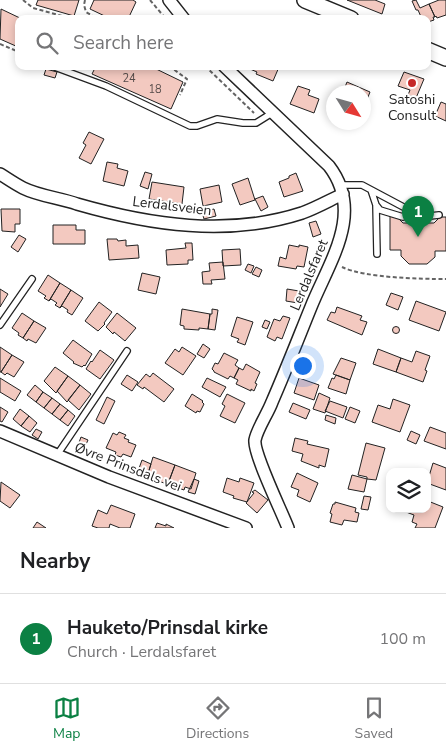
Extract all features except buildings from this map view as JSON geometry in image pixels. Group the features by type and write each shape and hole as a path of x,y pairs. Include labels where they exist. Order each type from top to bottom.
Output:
{"main road":[{"path":"305,0 341,15"},
{"path":"431,52 446,58"}],"street":[{"path":"169,0 181,15"},
{"path":"228,70 329,166 342,189"},
{"name":"Lerdalsveien","path":"0,174 23,188 104,211 160,223 186,225 219,226 273,220 302,213 342,189"},
{"name":"Lerdalsfaret","path":"288,528 261,463 255,441 312,305 332,263 344,224 342,189"},
{"name":"Øvre Prinsdals vei","path":"0,431 109,477 239,527"}],"lane":[{"path":"62,70 118,92 190,126 197,126 217,118 250,124 272,113"},
{"path":"342,189 362,185 409,210 423,211 435,217 439,215"},
{"path":"371,190 376,205 377,254"},
{"path":"376,205 383,212 403,217 409,210"},
{"path":"0,325 32,279"},
{"path":"57,455 127,351"}],"path":[{"path":"23,0 33,8 58,15"},
{"path":"85,0 86,12 91,15"},
{"path":"150,0 163,15"},
{"path":"0,44 15,50"},
{"path":"175,70 187,80 180,95"},
{"path":"209,70 261,120"},
{"path":"332,263 356,272 426,279 446,279"}],"place":[{"name":"Satoshi Consult","path":"412,83"},
{"name":"Hauketo/Prinsdal kirke","path":"418,237"}]}
